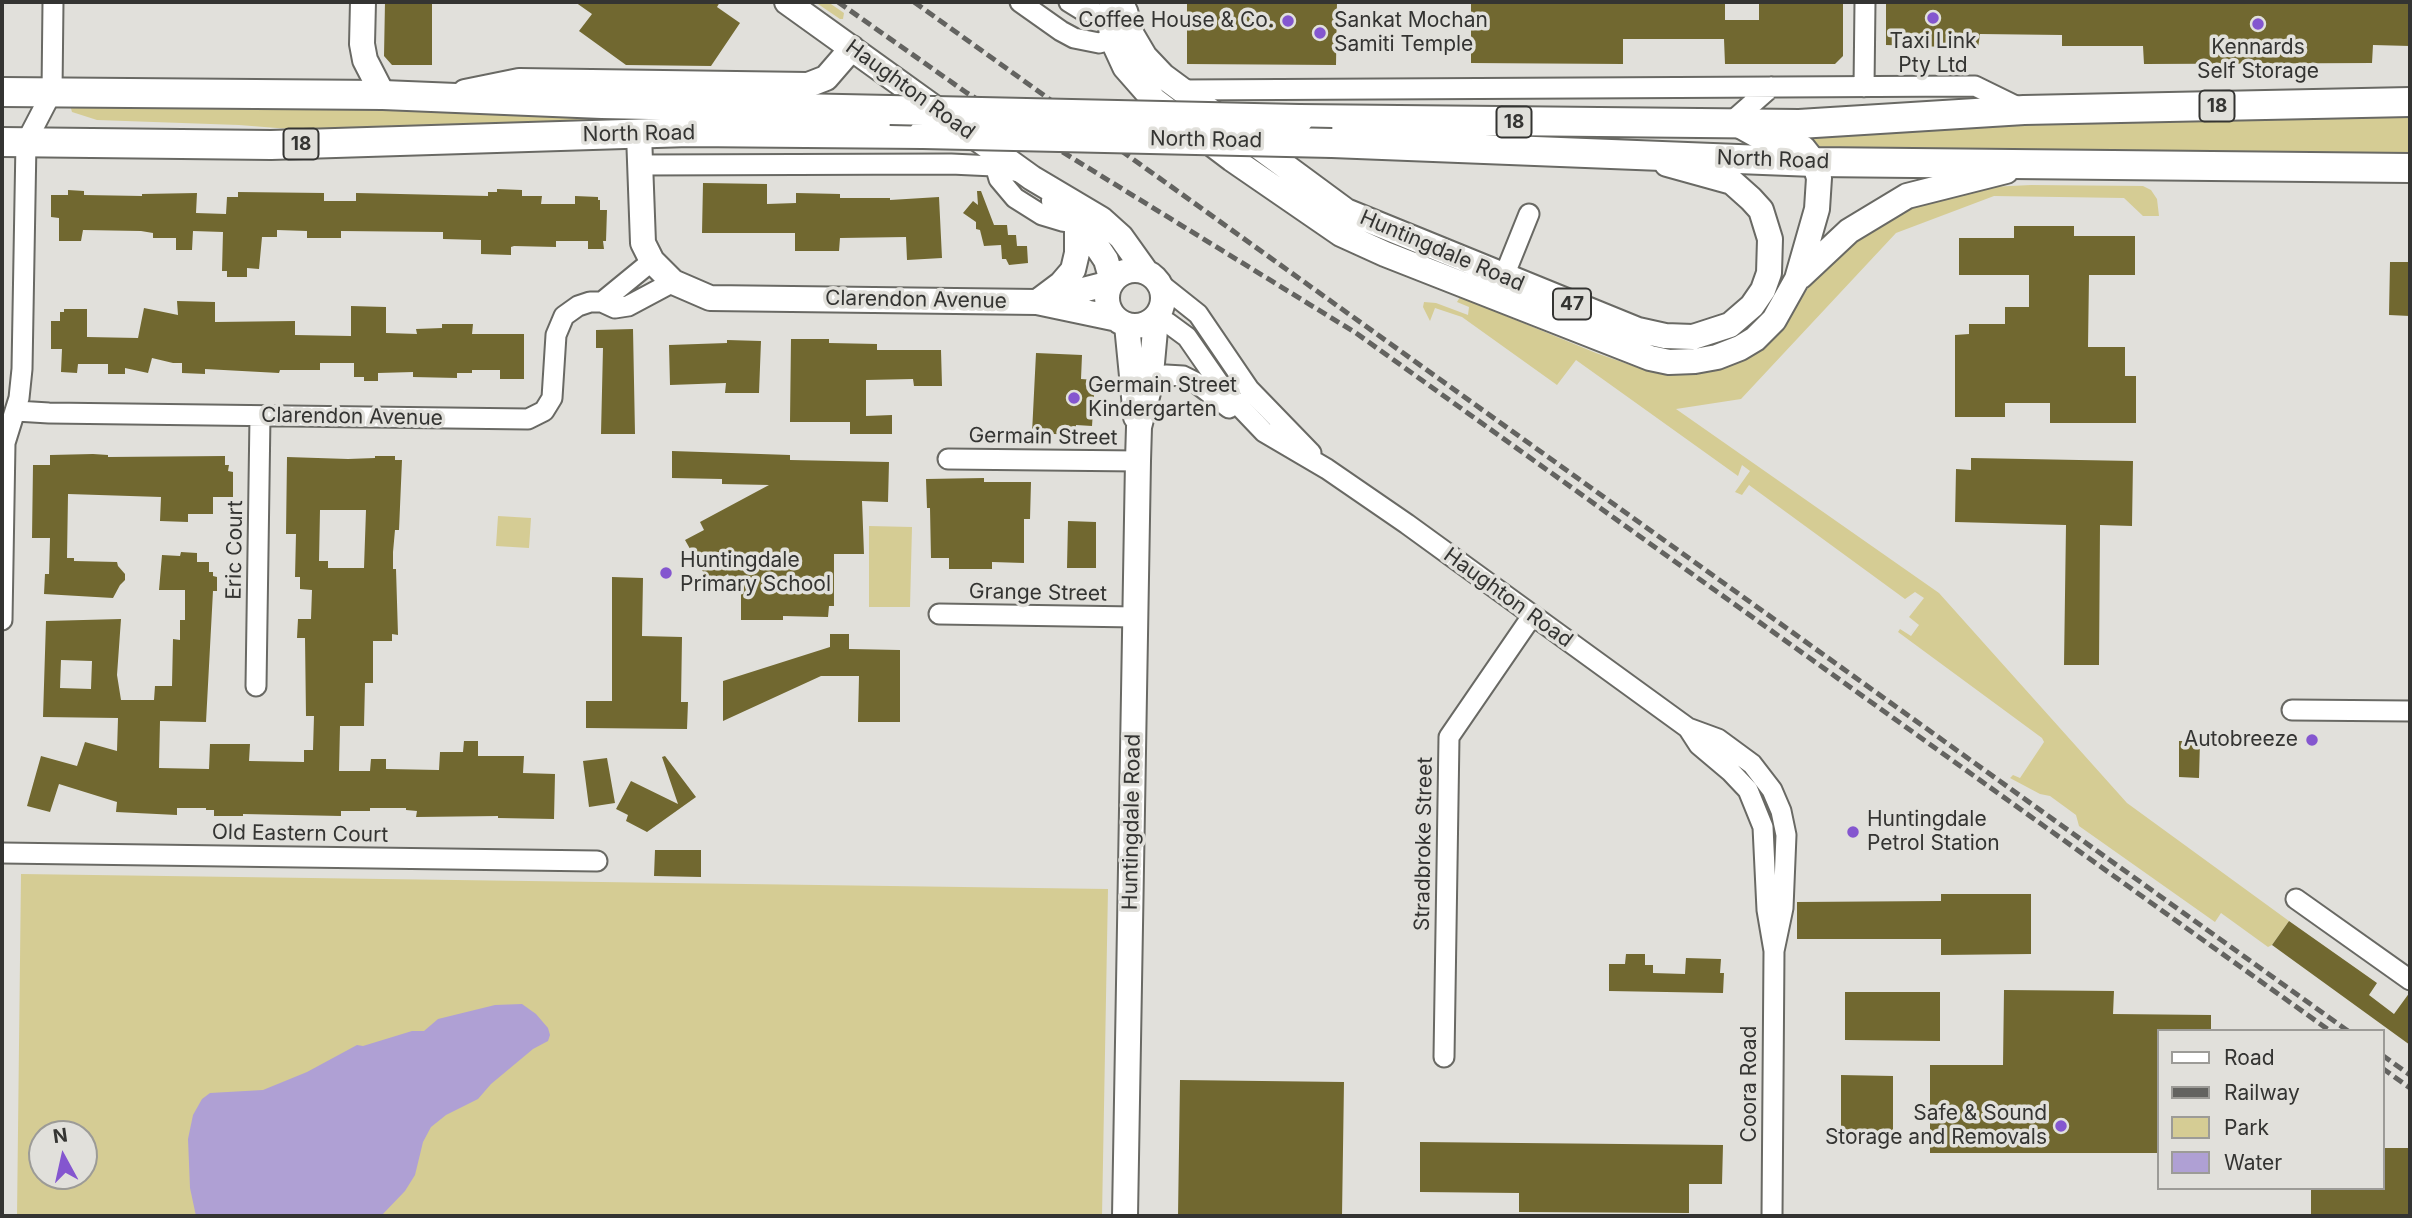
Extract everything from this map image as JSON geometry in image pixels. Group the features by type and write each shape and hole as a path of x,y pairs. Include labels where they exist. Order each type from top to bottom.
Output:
{"highway":[{"name":"North Road","path":"2,92 383,95 602,104 1299,119 1733,124 1799,124 2024,110 2410,102"},
{"name":"North Road","path":"14,142 271,145 689,132 923,134 1332,143 1814,162 2410,167"}],"main road":[{"path":"363,2 362,44 365,60 383,95"},
{"name":"Haughton Road","path":"787,2 852,48 993,157 1101,219 1121,237 1152,278"},
{"name":"Huntingdale Road","path":"1118,17 1153,66 1181,90 1346,211 1650,358 1669,362 1695,362 1717,357 1755,339 1783,307 1797,279 1815,220 1819,178 1814,162"},
{"name":"Huntingdale Road","path":"1118,17 1125,67 1154,100 1232,159 1341,234 1638,330 1665,336 1693,337 1730,325 1748,311 1763,290 1771,264 1769,232 1757,204 1738,186 1725,179 1625,155"},
{"path":"437,98 519,81 808,85 826,78 852,48"},
{"path":"1733,124 1771,143 1803,148 1814,162"},
{"name":"Clarendon Avenue","path":"639,134 643,243 652,261 673,282 710,298 1037,302 1120,322"},
{"path":"1797,279 1849,231 1907,196 1959,181 2041,163"},
{"name":"Haughton Road","path":"1032,178 1077,223 1101,253 1111,282"},
{"path":"1037,302 1061,284 1073,270 1077,253 1077,223"},
{"path":"1135,270 1152,278 1162,292 1163,302 1156,318 1147,324 1120,322 1107,306 1106,297 1111,282 1125,271 1135,270"},
{"name":"Clarendon Avenue","path":"1037,302 1111,282"},
{"name":"Huntingdale Road","path":"1125,1216 1139,428 1150,385 1156,318"},
{"name":"Huntingdale Road","path":"1120,322 1131,354 1133,403 1139,428"}],"street":[{"path":"2,620 5,443 16,411 22,369 14,142 52,92 53,2"},
{"path":"1020,2 1074,38 1099,43 1118,17 1082,10 1069,2"},
{"path":"1864,87 1865,2"},
{"name":"North Road","path":"1181,90 1975,86 2024,110"},
{"name":"North Road","path":"1733,124 1771,87"},
{"path":"993,157 1006,189 1030,208 1047,218 1077,223"},
{"name":"North Road","path":"640,166 993,157"},
{"path":"1499,287 1529,215"},
{"name":"Clarendon Avenue","path":"16,411 49,414 519,420 537,416 544,411 552,398 556,335 561,321 578,306 602,302 652,261"},
{"name":"Haughton Road","path":"1152,278 1198,314 1250,389 1327,469"},
{"name":"Clarendon Avenue","path":"602,302 615,308 628,306 673,282"},
{"name":"Haughton Road","path":"1156,318 1187,337 1223,389 1256,426 1273,439 1327,469 1688,728 1718,739 1752,764 1772,790 1781,811"},
{"path":"1150,385 1166,375 1187,377 1256,426"},
{"name":"Eric Court","path":"256,686 260,416"},
{"name":"Germain Street","path":"948,459 1138,461"},
{"name":"Grange Street","path":"939,614 1136,617"},
{"name":"Stradbroke Street","path":"1444,1057 1449,737 1532,616"},
{"path":"2292,709 2410,711"},
{"name":"Haughton Road","path":"1688,728 1699,745 1739,779 1748,790 1760,816"},
{"name":"Coora Road","path":"1774,951 1783,908 1786,868 1786,835 1781,811"},
{"name":"Coora Road","path":"1760,816 1765,842 1767,910 1774,951 1772,1216"},
{"name":"Old Eastern Court","path":"2,853 597,861"},
{"path":"2296,900 2410,980"}],"green space":[{"path":"815,2 828,2 844,13 843,19 840,19"},
{"path":"70,105 597,114 598,123 315,131 239,125 97,120 72,112"},
{"path":"2339,113 2410,118 2410,153 1837,153 1800,141 1780,139 1904,126"},
{"path":"2031,185 2143,186 2151,190 2157,199 2159,216 2143,216 2124,198 1994,196 1896,233 1741,399 1676,409 1939,593 2127,803 2289,921 2268,947 2221,913 2215,922 2079,826 2076,815 2050,796 2040,794 2010,778 2013,775 2020,778 2044,742 1898,632 1900,629 1911,636 1919,625 1909,617 1924,598 1915,592 1905,599 1749,485 1742,495 1735,492 1750,471 1742,465 1738,476 1576,360 1557,385 1462,317 1435,308 1430,321 1423,307 1424,302 1436,303 1468,315 1469,307 1457,302 1460,297 1639,368 1675,372 1794,310 1819,271 1851,240 1900,211 1970,188"},
{"path":"498,516 531,518 529,548 496,546"},
{"path":"869,526 912,527 910,607 869,607"},
{"path":"21,874 1108,889 1102,1216 17,1216"}],"water":[{"path":"522,1004 536,1014 548,1028 548,1041 533,1049 491,1084 478,1099 446,1115 431,1127 423,1142 415,1175 405,1191 381,1216 196,1216 190,1188 188,1139 193,1115 202,1099 210,1093 263,1090 307,1072 357,1045 363,1046 412,1031 424,1031 438,1019 495,1005"}],"building":[{"path":"385,2 432,2 432,65 392,65 384,56"},
{"path":"575,2 720,2 717,7 740,23 711,66 626,65 579,31 592,14"},
{"path":"1187,2 1337,2 1336,65 1187,64"},
{"path":"1471,2 1725,2 1725,20 1759,20 1759,2 1843,2 1843,56 1835,64 1725,64 1724,39 1623,39 1623,64 1471,63"},
{"path":"1886,2 2410,2 2410,46 2373,45 2372,63 2144,64 2143,46 2062,46 2062,35 1980,34 1978,48 1886,45"},
{"path":"703,183 767,184 767,204 796,203 796,193 840,194 840,198 890,200 939,197 942,258 907,260 906,237 840,238 839,251 795,251 795,233 702,233"},
{"path":"497,189 522,190 522,196 542,196 541,204 575,204 575,196 598,197 600,210 607,210 604,249 588,249 588,241 556,241 556,247 514,246 511,247 511,255 481,254 481,240 443,239 443,232 341,231 341,238 307,238 307,231 277,230 277,237 262,237 259,269 247,268 247,277 227,277 227,271 222,271 223,232 193,231 192,250 176,250 176,238 153,238 153,233 141,231 83,230 81,241 59,241 59,218 51,217 51,195 68,195 68,190 84,191 84,195 197,193 196,213 226,214 227,197 238,197 238,192 324,193 324,201 356,201 356,193 488,196 488,192 497,192"},
{"path":"977,191 981,191 994,225 1007,225 1008,235 1016,235 1017,246 1027,246 1028,263 1009,265 1006,259 1002,259 1001,245 984,246 980,230 976,229 976,222 963,213 973,201 978,205"},
{"path":"2014,226 2074,226 2074,236 2135,236 2135,275 2089,275 2088,347 2125,347 2125,376 2136,376 2136,423 2050,423 2050,403 2005,403 2005,417 1955,417 1955,335 1969,334 1969,324 2005,324 2005,307 2029,307 2029,275 1959,275 1959,238 2014,238"},
{"path":"2390,262 2410,262 2410,316 2389,315"},
{"path":"177,301 215,302 215,322 295,321 295,335 351,336 351,306 386,307 386,333 417,334 416,329 442,328 442,324 473,324 472,334 524,334 524,379 500,379 500,370 472,370 472,373 457,373 457,378 413,377 413,372 378,373 378,381 364,381 364,377 354,377 354,363 320,363 320,370 280,370 279,373 205,369 205,374 182,373 182,363 152,358 148,373 125,368 125,374 108,374 108,364 78,364 77,373 61,372 62,349 51,349 51,321 60,321 60,312 64,312 64,309 87,309 87,337 138,338 144,308 178,315"},
{"path":"633,329 635,434 601,434 603,348 596,348 596,330"},
{"path":"791,339 829,339 829,343 877,344 877,350 941,350 942,386 914,386 913,379 866,380 866,416 892,415 892,434 850,434 850,422 790,422"},
{"path":"727,340 761,341 759,393 725,393 726,383 670,385 669,345 727,343"},
{"path":"1036,353 1082,355 1081,379 1095,380 1092,426 1076,425 1076,435 1032,433"},
{"path":"672,451 790,455 790,460 889,462 888,502 862,501 864,554 834,554 834,606 829,606 828,617 783,616 783,620 741,620 741,576 731,581 728,574 710,584 685,540 704,530 700,522 769,485 722,484 722,479 672,478"},
{"path":"93,454 108,457 225,456 225,465 229,465 228,471 233,472 233,497 213,497 213,514 188,514 188,522 160,521 161,497 68,494 67,558 74,558 74,561 117,562 125,574 125,580 113,598 44,594 45,574 49,574 50,538 32,538 33,465 50,465 50,455"},
{"path":"395,456 395,460 402,460 399,530 395,530 393,552 398,635 392,634 392,641 373,641 373,683 365,683 364,726 340,726 339,771 370,771 371,759 386,759 386,769 439,770 440,752 463,752 464,741 478,741 478,756 524,756 523,773 555,774 554,819 498,816 416,817 417,811 406,808 341,811 341,816 214,816 214,810 206,808 177,808 177,815 116,812 117,802 59,784 50,812 27,806 41,756 77,766 85,742 117,751 118,718 43,717 46,621 121,619 117,675 121,700 154,700 155,686 172,686 173,639 180,640 180,620 185,620 185,590 159,590 162,555 197,553 197,562 209,562 209,572 213,572 213,576 217,577 217,591 213,591 206,722 160,721 159,768 209,769 210,744 250,744 249,761 304,762 304,750 313,750 314,716 306,716 305,638 297,638 298,619 311,619 312,590 300,589 300,577 295,577 296,534 286,534 287,457","holes":["320,510 366,510 364,568 328,568 328,561 319,561","61,660 92,661 91,689 60,688"]},
{"path":"1971,458 2133,461 2132,526 2100,525 2099,665 2064,665 2066,525 1955,522 1956,469 1971,470"},
{"path":"984,478 984,482 1031,482 1030,519 1024,519 1024,563 992,562 992,569 949,569 949,558 931,558 930,508 927,508 926,479"},
{"path":"1068,521 1096,522 1096,568 1067,568"},
{"path":"612,577 643,578 642,636 682,637 681,702 688,702 687,729 586,728 586,701 612,701"},
{"path":"830,634 849,634 849,649 900,650 900,722 858,722 859,676 821,676 723,721 723,681 830,647"},
{"path":"2179,741 2200,741 2199,778 2179,777"},
{"path":"665,756 696,797 647,832 626,821 628,815 616,809 631,781 678,804 662,757"},
{"path":"607,758 615,803 589,807 583,761"},
{"path":"655,850 701,850 701,877 654,876"},
{"path":"1941,894 2031,894 2031,954 1941,955 1941,939 1797,939 1797,902 1941,901"},
{"path":"2289,921 2377,983 2369,995 2394,1014 2410,992 2410,1045 2272,945"},
{"path":"1626,954 1645,954 1645,965 1653,965 1653,973 1685,974 1686,958 1721,959 1720,973 1724,973 1723,993 1609,991 1609,964 1625,964"},
{"path":"2004,990 2114,991 2113,1014 2211,1015 2211,1029 2156,1029 2156,1153 1930,1153 1930,1065 2003,1065"},
{"path":"1845,992 1940,992 1940,1041 1845,1040"},
{"path":"1841,1075 1893,1076 1893,1140 1841,1139"},
{"path":"1180,1080 1344,1082 1342,1216 1178,1216"},
{"path":"1420,1142 1723,1145 1722,1184 1689,1184 1689,1213 1519,1212 1519,1193 1420,1192"},
{"path":"2384,1148 2410,1148 2410,1216 2311,1216 2311,1190 2384,1190"}],"railway":[{"path":"838,2 967,93 1356,333 2327,1029"},
{"path":"914,2 2345,1029"},
{"path":"2384,1056 2410,1075"},
{"path":"2384,1069 2410,1088"}],"place":[{"name":"Taxi Link Pty Ltd","path":"1933,18"},
{"name":"Coffee House & Co.","path":"1288,21"},
{"name":"Kennards Self Storage","path":"2258,24"},
{"name":"Sankat Mochan Samiti Temple","path":"1320,33"},
{"name":"Germain Street Kindergarten","path":"1074,398"},
{"name":"Huntingdale Primary School","path":"666,573"},
{"name":"Autobreeze","path":"2312,740"},
{"name":"Huntingdale Petrol Station","path":"1853,832"},
{"name":"Safe & Sound Storage and Removals","path":"2061,1126"}]}
